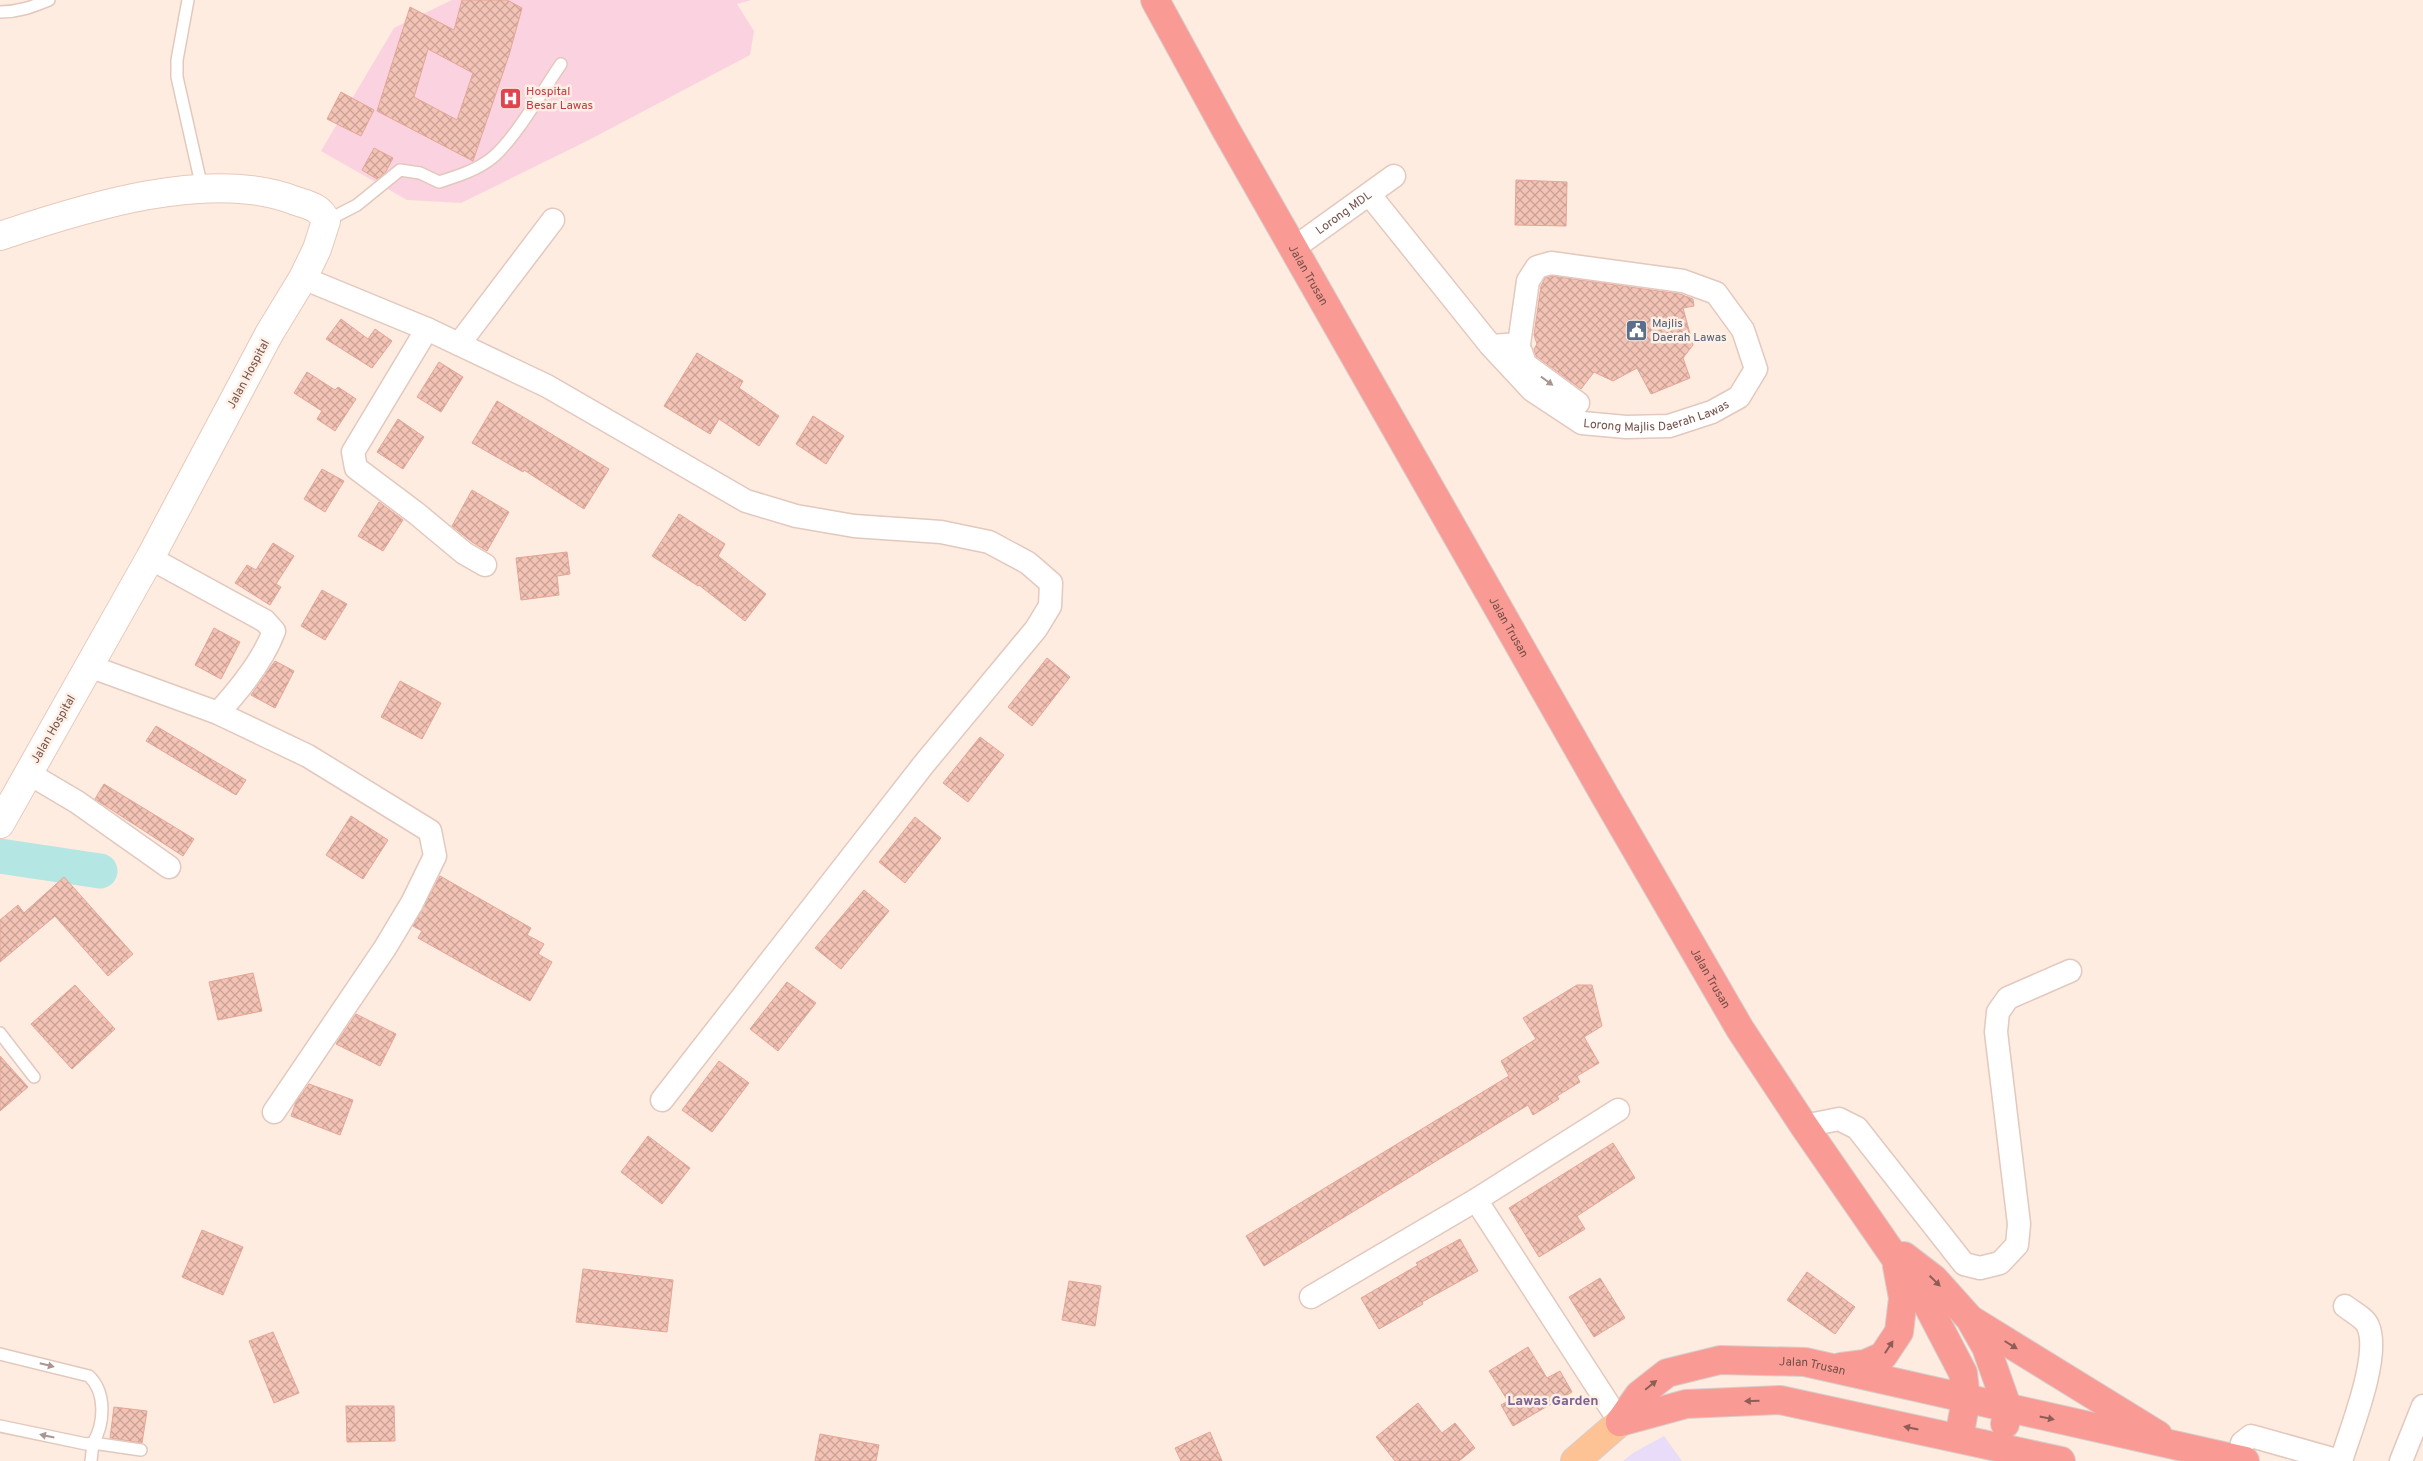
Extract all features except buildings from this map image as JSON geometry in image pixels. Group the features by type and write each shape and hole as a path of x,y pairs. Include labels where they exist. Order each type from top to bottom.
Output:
{"highway":[{"name":"Jalan Trusan","path":"1155,0 1604,794 1740,1029 1804,1126 1927,1304 1957,1357 1963,1373 1966,1400 1959,1438"},
{"name":"Jalan Trusan","path":"1890,1250 1934,1279 1970,1319 1986,1347 2008,1410"},
{"path":"1830,1368 1865,1364 1883,1356 1899,1332 1903,1298 1890,1250"},
{"path":"1970,1319 2179,1448"},
{"name":"Jalan Trusan","path":"1620,1422 1638,1395 1667,1373 1720,1360 1805,1362 2008,1410 2242,1460"},
{"name":"Jalan Trusan","path":"1620,1422 1686,1404 1780,1400 2061,1461"},
{"path":"2000,1448 2008,1410"}],"main road":[{"name":"Jalan Trusan","path":"1575,1461 1620,1422"}],"street":[{"name":"Lorong MDL","path":"1294,248 1394,176"},
{"path":"0,236 83,209 202,188 250,188 276,192 319,210 326,221"},
{"name":"Lorong Majlis Daerah Lawas","path":"1369,194 1491,346 1532,390 1582,423 1626,427 1669,426 1712,412 1739,396 1756,368 1743,330 1716,293 1683,281 1551,263 1537,267 1528,281 1519,344"},
{"path":"459,344 554,220"},
{"name":"Jalan Hospital","path":"0,824 150,558 269,334 303,278 317,249 326,221"},
{"path":"303,278 427,329 547,386 746,501 796,516 854,526 941,532 989,542 1028,563 1051,583 1050,606 1036,629 924,764 662,1100"},
{"path":"427,329 353,452 356,468 416,513 464,553 485,565"},
{"path":"1491,346 1519,344 1525,364 1583,406 1626,427"},
{"path":"150,558 265,621 274,631 268,647 218,713"},
{"path":"89,666 218,713 308,756 402,812 430,831 435,856 412,903 385,948 274,1112"},
{"path":"28,774 78,802 169,867"},
{"path":"1804,1126 1839,1118 1857,1128 1964,1264 1980,1268 2000,1263 2017,1245 2019,1224 1996,1032 1998,1012 2008,998 2070,971"},
{"path":"1311,1297 1476,1200 1618,1110"},
{"path":"1476,1200 1620,1422"},
{"path":"2242,1460 2242,1443 2251,1436 2341,1461 2369,1369 2373,1343 2368,1324 2345,1306"},
{"path":"2401,1461 2423,1406"}],"lane":[{"path":"0,12 15,12 49,0"},
{"path":"188,0 177,60 177,77 202,188"},
{"path":"326,221 357,205 400,170 420,173 439,182 460,175 492,158 506,144 561,64"},
{"path":"0,1033 34,1077"},
{"path":"0,1354 89,1376 97,1383 102,1395 101,1415 97,1436 93,1443 91,1461"},
{"path":"0,1426 86,1444 93,1443 141,1450"}],"shaded area":[{"name":"Hospital Besar Lawas","path":"452,0 751,0 737,4 754,31 750,55 587,141 461,203 407,200 321,151 394,28"},
{"path":"1664,1436 1682,1461 1623,1461 1633,1453"}],"waterway":[{"path":"0,856 100,871"}],"place":[{"name":"Hospital Besar Lawas","path":"510,98"},
{"name":"Majlis Daerah Lawas","path":"1636,330"}],"district":[{"name":"Lawas Garden","path":"1553,1400"}]}
